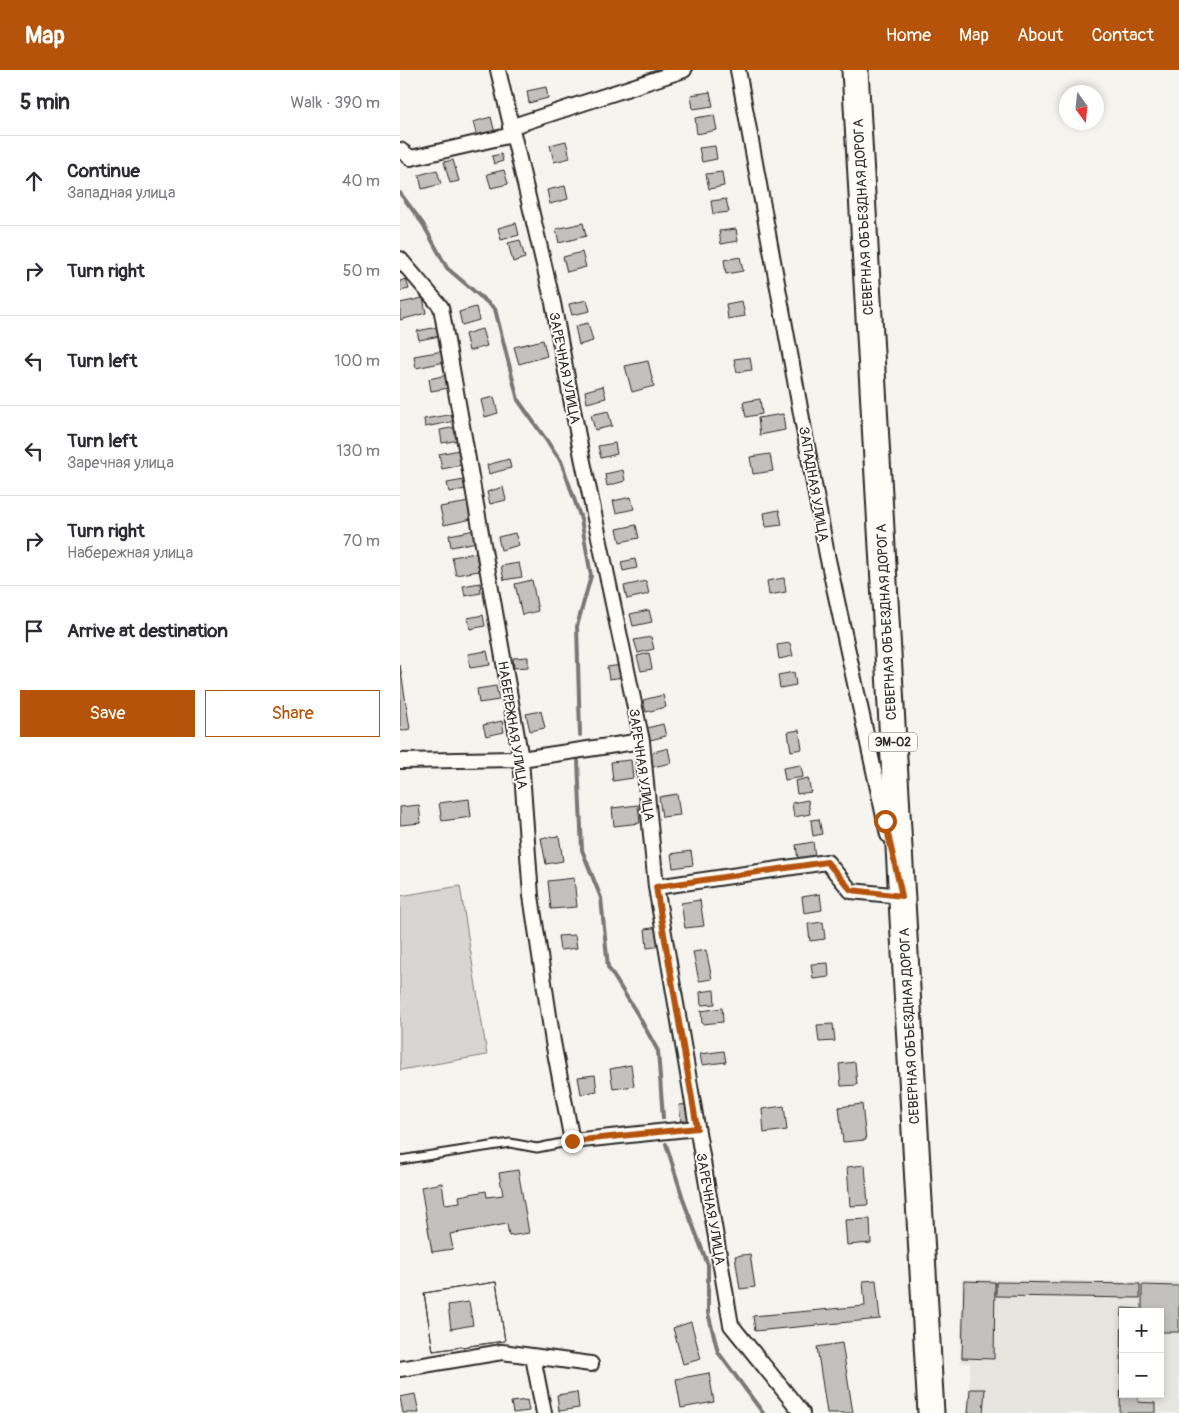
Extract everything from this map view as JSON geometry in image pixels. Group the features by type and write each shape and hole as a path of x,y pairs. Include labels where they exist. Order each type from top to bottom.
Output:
{"highway":[{"name":"СЕВЕРНАЯ ОБЪЕЗДНАЯ ДОРОГА","path":"855,70 931,1413"}],"street":[{"name":"ЗАРЕЧНАЯ УЛИЦА","path":"498,70 553,304 582,458 642,741 656,887 731,1325 802,1413"},
{"path":"400,150 411,158 511,131 684,70"},
{"name":"ЗАПАДНАЯ УЛИЦА","path":"738,70 827,555 902,896"},
{"name":"НАБЕРЕЖНАЯ УЛИЦА","path":"400,259 440,307 521,759 531,896 553,1042 572,1141"},
{"path":"400,761 521,759 642,741"},
{"path":"656,887 827,862 851,890 902,896"},
{"path":"572,1141 697,1128"},
{"path":"400,1369 502,1352 591,1364"},
{"path":"533,1357 544,1413"}],"lane":[{"path":"400,1160 510,1143 537,1148 572,1141"}],"shaded area":[{"path":"460,886 487,1055 400,1070 400,896"},
{"path":"962,1279 1179,1282 1179,1413 968,1413 970,1363 960,1362"}],"building":[{"path":"546,87 548,98 529,103 527,91"},
{"path":"710,92 713,106 693,109 691,95"},
{"path":"714,115 717,130 697,134 695,118"},
{"path":"491,117 495,133 477,137 473,122"},
{"path":"566,141 570,158 554,162 550,145"},
{"path":"715,146 717,159 702,162 699,148"},
{"path":"501,154 503,161 494,164 492,156"},
{"path":"453,160 459,181 450,183 444,162"},
{"path":"437,170 441,184 422,189 419,175"},
{"path":"504,170 508,184 491,188 487,174"},
{"path":"722,172 724,186 709,189 706,174"},
{"path":"565,186 568,199 550,204 547,190"},
{"path":"726,199 729,212 713,214 711,201"},
{"path":"516,223 519,235 501,240 498,228"},
{"path":"583,223 586,236 559,243 556,229"},
{"path":"736,229 738,241 721,244 719,231"},
{"path":"520,240 525,258 513,262 508,243"},
{"path":"582,252 586,267 567,272 563,257"},
{"path":"740,257 743,271 726,274 724,260"},
{"path":"406,279 409,289 400,291 400,281"},
{"path":"423,298 426,313 400,320 400,303"},
{"path":"587,300 590,311 572,315 569,304"},
{"path":"742,301 745,316 728,319 726,304"},
{"path":"476,307 479,320 462,325 459,312"},
{"path":"588,323 593,341 579,345 575,326"},
{"path":"438,327 440,336 419,340 417,331"},
{"path":"482,329 487,346 469,351 465,334"},
{"path":"543,340 547,356 519,364 514,347"},
{"path":"443,351 445,362 416,368 414,356"},
{"path":"750,357 752,370 737,372 734,359"},
{"path":"648,361 654,386 632,392 625,366"},
{"path":"447,375 449,388 431,391 429,379"},
{"path":"603,386 606,398 587,403 585,391"},
{"path":"494,397 498,413 485,417 481,400"},
{"path":"760,399 762,414 746,417 743,402"},
{"path":"608,411 612,426 595,430 591,415"},
{"path":"454,414 455,421 425,427 424,419"},
{"path":"783,414 785,430 760,435 758,418"},
{"path":"456,427 459,440 442,443 440,430"},
{"path":"615,443 617,454 601,458 598,446"},
{"path":"459,450 462,465 442,469 439,454"},
{"path":"770,454 773,471 753,474 750,457"},
{"path":"509,459 511,468 489,474 487,465"},
{"path":"623,470 625,481 607,486 605,474"},
{"path":"464,480 466,489 449,492 447,483"},
{"path":"503,487 506,500 490,504 487,492"},
{"path":"631,497 634,509 616,513 613,501"},
{"path":"469,502 472,519 444,525 440,507"},
{"path":"779,510 782,525 766,527 764,513"},
{"path":"636,525 639,538 620,542 617,529"},
{"path":"475,530 477,542 451,547 449,535"},
{"path":"515,533 519,545 501,550 498,537"},
{"path":"476,553 479,571 456,575 452,557"},
{"path":"635,559 637,568 623,571 621,562"},
{"path":"519,563 522,577 504,580 501,566"},
{"path":"784,578 786,592 769,595 767,581"},
{"path":"532,580 538,611 522,615 515,584"},
{"path":"646,581 649,594 627,599 624,586"},
{"path":"480,583 481,593 465,596 463,586"},
{"path":"649,610 652,622 633,626 630,614"},
{"path":"483,615 485,626 470,629 468,618"},
{"path":"651,637 654,649 638,653 634,640"},
{"path":"790,643 793,656 779,659 777,645"},
{"path":"487,651 490,665 470,668 468,654"},
{"path":"649,653 652,669 641,671 637,656"},
{"path":"528,657 528,667 514,668 513,658"},
{"path":"400,665 410,729 400,731"},
{"path":"622,665 624,677 609,679 607,667"},
{"path":"794,672 796,685 780,688 778,675"},
{"path":"496,686 499,700 479,703 477,689"},
{"path":"663,695 666,707 646,712 643,700"},
{"path":"541,711 545,728 530,731 526,714"},
{"path":"502,721 504,732 486,736 483,725"},
{"path":"663,724 666,736 650,740 647,728"},
{"path":"799,730 802,749 791,751 788,732"},
{"path":"668,748 671,763 653,767 650,753"},
{"path":"631,760 633,778 613,781 611,762"},
{"path":"801,765 803,777 785,780 783,768"},
{"path":"808,778 811,792 797,794 795,781"},
{"path":"677,794 680,815 662,817 659,797"},
{"path":"469,799 471,817 442,821 439,803"},
{"path":"808,800 810,814 794,817 792,803"},
{"path":"419,805 421,823 400,825 400,807"},
{"path":"638,805 640,823 614,826 612,808"},
{"path":"819,819 822,834 813,836 811,820"},
{"path":"559,836 563,861 546,864 541,838"},
{"path":"813,842 815,857 798,860 796,845"},
{"path":"691,851 693,865 673,868 671,854"},
{"path":"574,878 577,907 551,909 548,881"},
{"path":"820,894 822,910 804,913 802,897"},
{"path":"700,900 704,926 685,928 681,903"},
{"path":"823,922 825,939 810,941 808,924"},
{"path":"659,927 662,946 647,948 645,929"},
{"path":"575,935 577,948 560,950 558,936"},
{"path":"706,950 712,979 699,981 693,952"},
{"path":"828,963 829,977 813,979 811,964"},
{"path":"714,990 715,1004 701,1005 700,992"},
{"path":"722,1008 723,1022 702,1024 701,1011"},
{"path":"833,1024 835,1041 819,1042 817,1025"},
{"path":"724,1051 726,1062 702,1065 700,1054"},
{"path":"855,1062 857,1085 841,1086 839,1064"},
{"path":"631,1065 634,1086 613,1089 610,1069"},
{"path":"595,1075 597,1091 581,1094 578,1077"},
{"path":"690,1104 692,1121 681,1122 679,1105"},
{"path":"862,1104 866,1140 843,1142 839,1107"},
{"path":"784,1106 787,1130 764,1133 762,1109"},
{"path":"865,1165 868,1205 850,1206 847,1167"},
{"path":"518,1170 529,1233 509,1236 507,1224 450,1234 453,1249 432,1252 421,1187 442,1183 445,1204 460,1202 459,1196 486,1191 487,1197 503,1195 499,1173"},
{"path":"870,1219 871,1243 847,1245 845,1220"},
{"path":"750,1254 755,1287 740,1289 735,1256"},
{"path":"876,1280 880,1319 755,1331 753,1316 865,1306 863,1281"},
{"path":"964,1281 995,1282 994,1359 962,1358"},
{"path":"496,1282 505,1341 433,1351 424,1293","holes":["469,1302 473,1325 451,1329 448,1305"]},
{"path":"496,1282 505,1341 433,1351 424,1293"},
{"path":"996,1282 1140,1284 1140,1298 996,1296"},
{"path":"1142,1285 1179,1286 1179,1332 1164,1332 1164,1308 1142,1308"},
{"path":"691,1322 701,1359 683,1364 673,1328"},
{"path":"842,1343 853,1413 827,1413 817,1347"},
{"path":"709,1373 714,1402 681,1408 676,1379"},
{"path":"970,1389 985,1389 983,1413 968,1413"},
{"path":"577,1392 579,1408 559,1411 557,1395"},
{"path":"415,1394 419,1413 403,1413 400,1397"},
{"path":"1120,1398 1138,1398 1138,1402 1155,1403 1155,1413 1120,1413"},
{"path":"527,1400 529,1411 513,1413 511,1402"}],"waterway":[{"path":"400,193 423,224 447,268 495,309 518,400 561,461 581,519 591,576 577,626 580,735"},
{"path":"578,761 582,850 601,898 608,967 658,1051 663,1118"},
{"path":"666,1144 685,1205 708,1265 708,1313 718,1352 763,1413"}],"route":[{"path":"572,1141 697,1128 656,887 827,862 851,890 902,896 885,821"}]}
